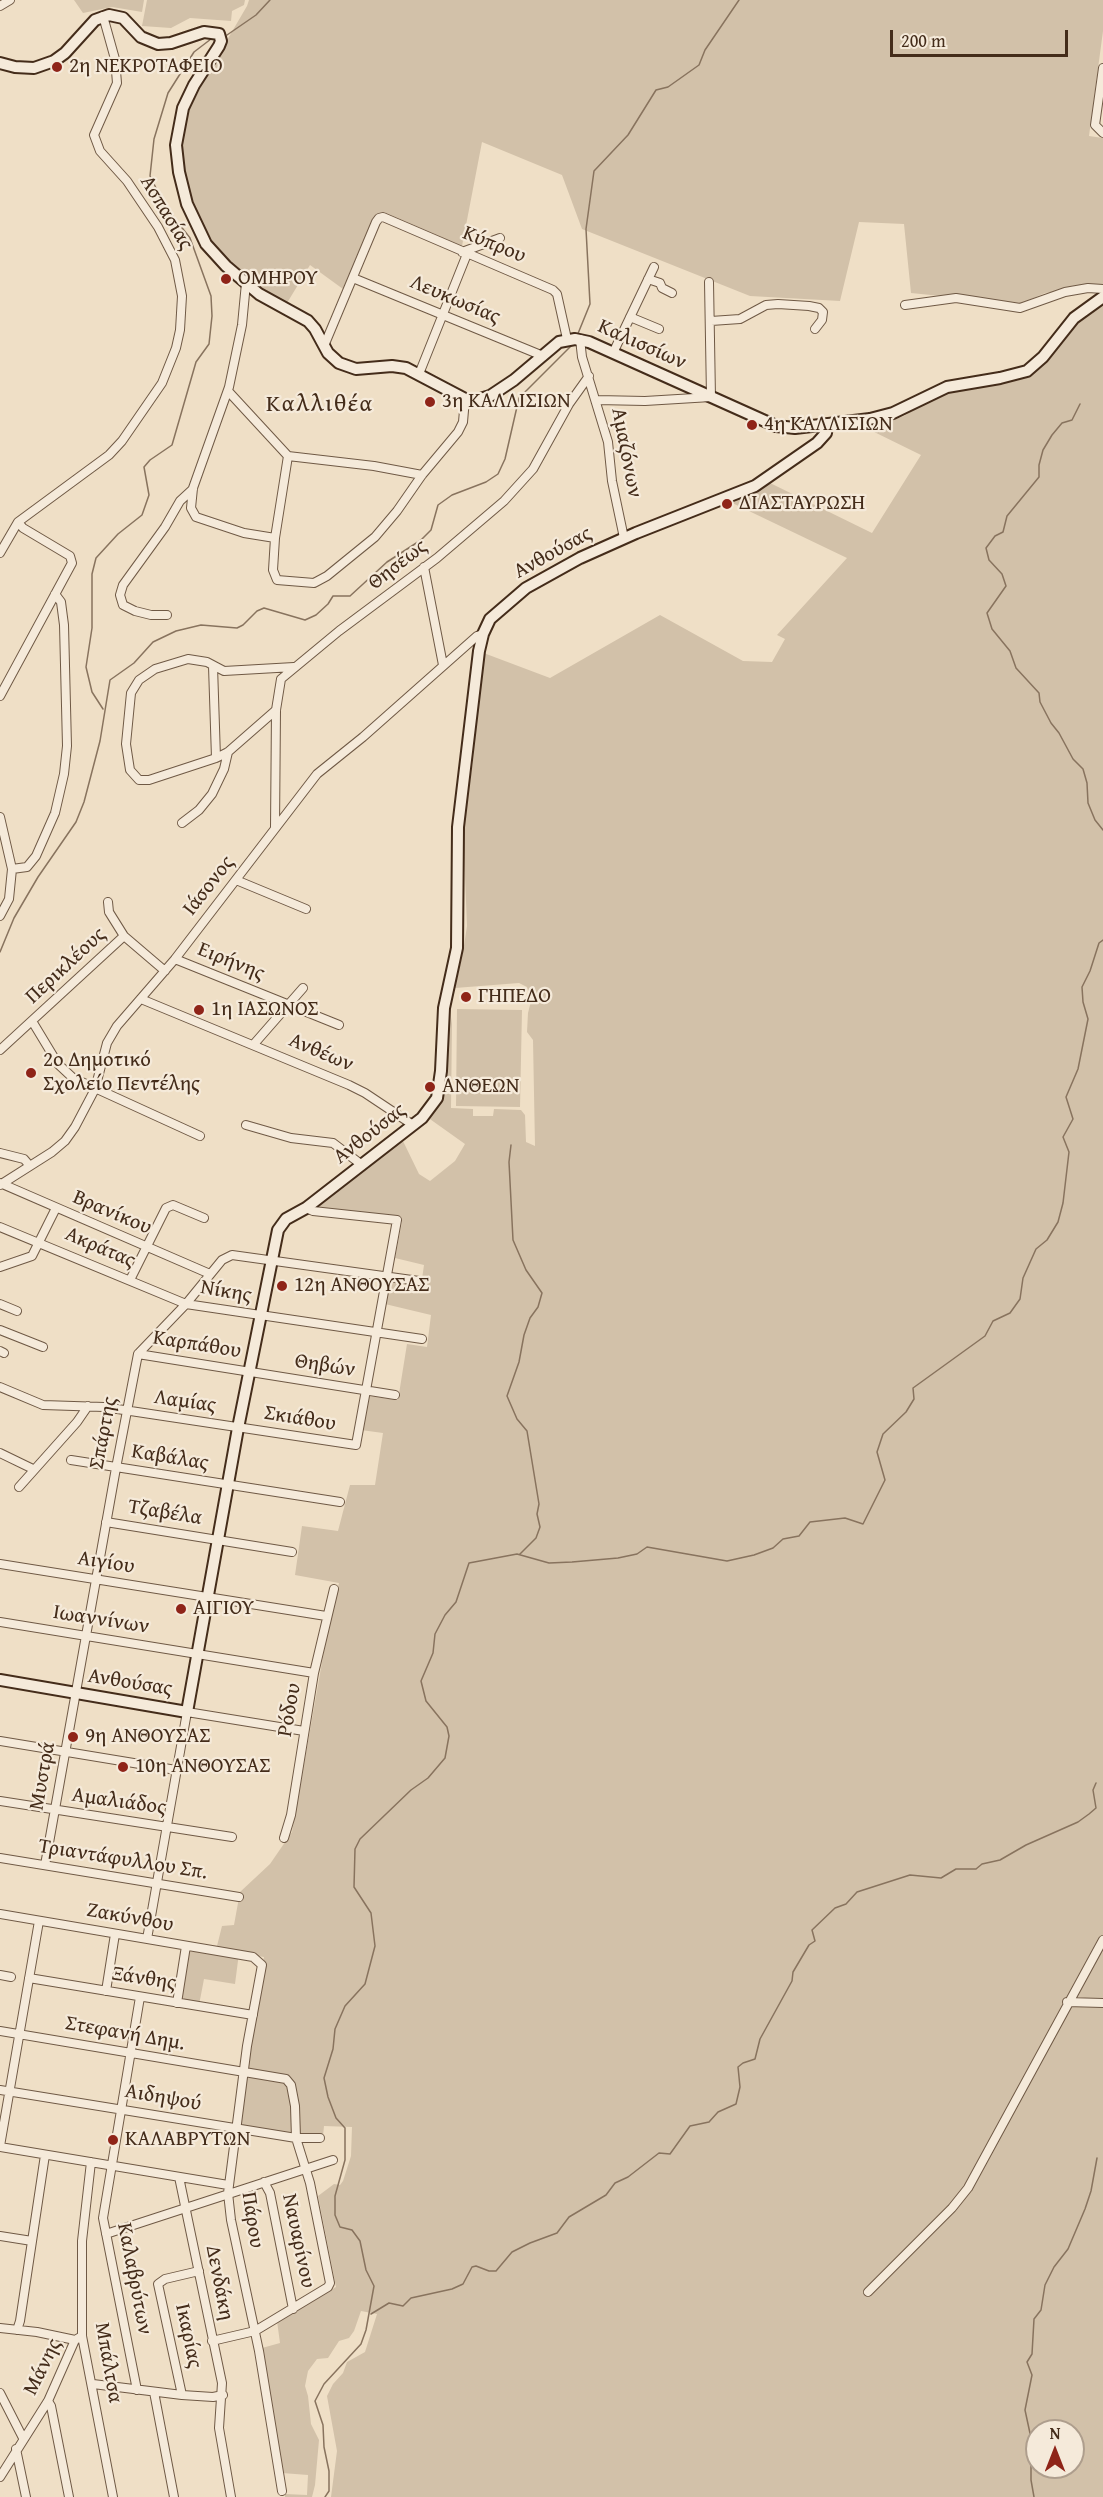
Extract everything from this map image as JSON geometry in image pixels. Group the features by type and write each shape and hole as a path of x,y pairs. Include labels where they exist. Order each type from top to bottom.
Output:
{"street":[{"path":"0,6 10,0"},
{"path":"0,63 34,68 54,61 65,53 92,22 102,16 118,15 126,20 141,37 158,44 171,43 209,32 221,37 219,48 185,104 178,129 176,157 188,204 198,229 215,256 268,300 308,321 336,362 352,368 401,367 465,399 463,422 397,511 375,537 327,576 314,583 276,580 273,570 275,538 288,456"},
{"name":"Ασπασίας","path":"0,553 18,522 109,455 122,441 162,382 170,365 180,330 182,296 175,260 158,227 127,181 100,150 94,135 117,83 115,59 102,16"},
{"path":"1103,68 1095,125 1103,133"},
{"name":"Κύπρου","path":"353,278 376,222 383,217 553,290 557,294 567,339"},
{"path":"419,374 444,314 464,253 500,238"},
{"path":"613,353 654,267"},
{"path":"324,346 353,278"},
{"name":"Λευκωσίας","path":"353,278 543,356"},
{"path":"648,279 660,283 662,288 672,292"},
{"path":"597,400 645,401 711,397 709,282"},
{"path":"246,283 242,325 228,391 193,488 191,508 196,517 244,533 275,538"},
{"path":"905,306 956,298 1020,308 1065,292 1088,288 1103,289"},
{"name":"Καλισσίων","path":"465,399 480,400 495,393 557,344 567,339 580,339 783,428 884,416 940,389 1027,371 1039,362 1074,318 1103,297"},
{"path":"711,321 740,319 766,305 809,306 819,308 823,312 822,320 815,329"},
{"path":"630,317 659,329"},
{"path":"580,339 582,357 589,376"},
{"name":"Αμαζόνων","path":"589,376 608,442 612,481 624,538"},
{"name":"Θησέως","path":"279,685 284,675 487,517 533,469 569,404 589,376"},
{"path":"228,391 288,456 374,466 422,475"},
{"name":"Ανθούσας","path":"0,1680 187,1712 227,1485 276,1236 282,1224 362,1165 430,1110 439,1089 444,1008 457,948 457,840 476,672 483,634 496,614 526,588 580,558 624,538 755,486 813,447 825,436 827,424"},
{"path":"167,615 151,615 135,611 123,605 120,595 123,585 165,527 180,501 193,488"},
{"path":"0,696 72,563 70,556 23,528 18,522"},
{"path":"424,567 443,665"},
{"path":"12,869 27,867 36,856 55,813 64,774 67,746 64,625 61,602 55,594"},
{"name":"Ιάσονος","path":"0,1184 65,1141 75,1128 95,1089 107,1043 117,1026 176,959 317,774 363,737 477,636 483,634"},
{"path":"440,645 458,654"},
{"path":"276,710 228,752 216,758 142,781 132,775 127,754 131,693 139,680 164,664 188,659 207,662 224,671 294,667"},
{"path":"213,666 216,758"},
{"path":"267,670 279,685 276,710 275,829"},
{"path":"183,823 199,810 212,794 224,769 228,752"},
{"path":"0,817 12,869 9,899 0,916"},
{"path":"236,880 306,909"},
{"path":"108,902 109,912 124,936 165,971"},
{"name":"Περικλέους","path":"0,1050 124,936"},
{"name":"Ειρήνης","path":"176,959 339,1025"},
{"path":"254,1044 303,988"},
{"name":"Ανθέων","path":"141,999 254,1044 365,1093 413,1125"},
{"path":"32,1021 58,1064 73,1078 200,1136"},
{"path":"246,1125 291,1138 333,1143 362,1165"},
{"path":"0,1153 24,1159 30,1166"},
{"name":"Βρανίκου","path":"0,1184 210,1274"},
{"path":"130,1280 169,1205 204,1218"},
{"path":"0,1267 32,1256 56,1208"},
{"path":"306,1208 313,1212 397,1221 378,1334 365,1390"},
{"name":"Ακράτας","path":"0,1227 186,1304"},
{"path":"138,1354 186,1304 222,1260 232,1255 419,1281"},
{"path":"0,1304 16,1311"},
{"name":"Νίκης","path":"186,1304 422,1339"},
{"path":"0,1330 43,1347"},
{"name":"Καρπάθου","path":"138,1354 250,1372"},
{"name":"Σπάρτης","path":"76,1694 138,1354"},
{"name":"Θηβών","path":"250,1372 395,1395"},
{"name":"Λαμίας","path":"0,1387 43,1405 88,1406 238,1428"},
{"name":"Σκιάθου","path":"238,1428 356,1445 365,1390"},
{"path":"19,1486 78,1422 88,1406"},
{"path":"0,1453 33,1469"},
{"name":"Καβάλας","path":"71,1460 340,1502"},
{"name":"Τζαβέλα","path":"106,1522 292,1552"},
{"name":"Αιγίου","path":"0,1564 326,1616"},
{"name":"Ρόδου","path":"284,1838 291,1815 314,1673 333,1589"},
{"name":"Ιωαννίνων","path":"0,1622 314,1673"},
{"name":"Μυστρά","path":"45,1865 76,1694"},
{"path":"147,1939 187,1712 304,1731"},
{"path":"0,1741 176,1770"},
{"name":"Αμαλιάδος","path":"0,1802 232,1837"},
{"name":"Τριαντάφυλλου Σπ.","path":"0,1858 239,1897"},
{"name":"Ζακύνθου","path":"0,1914 254,1957"},
{"path":"39,1921 19,2034 4,2091 0,2147 179,2177 228,2189"},
{"path":"106,1991 115,1934"},
{"path":"868,2292 969,2188 1067,2002 1103,1940"},
{"path":"177,2002 186,1946"},
{"name":"Πάρου","path":"254,1957 262,1965 228,2189 231,2220 255,2331 282,2491"},
{"path":"0,1975 11,1977"},
{"name":"Ξάνθης","path":"29,1978 253,2015"},
{"name":"Καλαβρύτων","path":"137,2390 113,2259 103,2218 140,1997"},
{"path":"1067,2002 1103,2003"},
{"name":"Στεφανή Δημ.","path":"0,2031 285,2079 294,2093 296,2138"},
{"name":"Αιδηψού","path":"4,2091 296,2138 320,2138"},
{"path":"213,2341 255,2331 328,2287 331,2281 306,2168 296,2138"},
{"path":"16,2330 20,2321 45,2155"},
{"path":"106,2234 186,2208 228,2189 264,2182 333,2160"},
{"name":"Μπάλτσα","path":"91,2162 81,2248 78,2338 93,2384 113,2497"},
{"name":"Δενδάκη","path":"179,2177 223,2396 219,2428 231,2497"},
{"name":"Ναυαρίνου","path":"264,2182 270,2193 293,2309"},
{"path":"0,2236 32,2241"},
{"name":"Ικαρίας","path":"182,2395 158,2284 165,2279 199,2271"},
{"path":"0,2328 78,2338"},
{"name":"Μάνης","path":"0,2477 48,2401 78,2338"},
{"path":"93,2384 182,2395 223,2396"},
{"path":"154,2392 174,2497"},
{"path":"0,2393 23,2438"},
{"path":"48,2401 51,2406 69,2497"},
{"path":"16,2450 26,2497"}],"shaded area":[{"path":"74,0 144,0 142,12 112,7 83,13"},
{"path":"147,0 245,0 244,5 232,11 231,21 190,18 171,28 142,26"},
{"path":"249,0 1103,0 1103,31 1089,136 1103,138 1103,284 1045,293 1020,304 911,293 904,224 859,222 840,301 750,296 582,229 562,175 482,142 462,246 384,212 376,214 343,289 310,265 287,303 248,279 215,249 201,226 190,198 181,160 183,136 189,110"},
{"path":"1103,300 1103,2497 331,2497 337,2451 327,2396 333,2384 343,2373 347,2362 365,2352 377,2314 361,2311 349,2338 339,2341 328,2358 317,2359 308,2371 305,2386 311,2424 319,2440 315,2485 312,2497 285,2497 285,2494 307,2495 308,2475 282,2473 262,2348 280,2343 277,2321 336,2287 318,2196 334,2184 340,2185 343,2181 351,2156 352,2127 324,2126 323,2136 300,2136 240,2126 249,2044 264,1957 239,1953 235,1984 204,1979 199,2005 179,2002 187,1951 215,1954 222,1926 234,1925 240,1892 270,1864 292,1832 330,1617 339,1583 295,1575 302,1526 338,1531 350,1485 375,1485 383,1433 361,1430 368,1396 398,1400 407,1344 427,1347 431,1315 385,1304 392,1279 421,1286 424,1265 395,1258 402,1222 397,1217 311,1208 402,1139 419,1174 430,1181 455,1161 465,1144 427,1117 436,1105 448,1010 450,1010 452,1024 451,1108 473,1109 473,1116 493,1116 494,1109 521,1110 525,1115 526,1142 535,1146 533,1040 527,1032 531,1001 527,987 519,983 455,988 467,926 463,827 473,761 481,652 550,678 660,615 743,661 772,662 785,639 777,635 847,558 726,500 768,482 872,533 921,455 864,427 882,424 904,416 944,392 1019,380 1035,371 1060,337"},
{"path":"457,1009 522,1010 520,1107 456,1106"}],"waterway":[{"path":"227,35 256,15 270,0"},
{"path":"577,336 590,304 586,229 594,171 628,135 656,90 668,87 699,65 705,50 739,0"},
{"path":"103,709 92,692 86,667 92,628 92,574 96,558 118,534 142,515 149,495 144,467 172,445 196,362 209,344 212,316 211,296 190,238 165,206 150,176 154,139 168,93 194,52 211,39"},
{"path":"0,952 14,918 38,877 76,822 84,802 100,741 110,680 134,663 153,642 176,631 201,625 237,628 264,608 305,620 316,615 333,596 350,596 387,562 421,540 431,530 438,505 452,495 486,482 498,474 505,459 519,398 572,345"},
{"path":"1080,404 1072,420 1062,423 1052,435 1043,450 1039,477 1007,516 1003,532 995,536 986,548 989,560 1002,574 1006,586 987,613 992,629 1010,651 1016,668 1039,693 1040,702 1051,723 1073,759 1083,769 1087,783 1088,803 1095,820 1103,830"},
{"path":"325,2497 329,2491 329,2471 324,2447 323,2425 315,2401 324,2384 361,2344 366,2330 374,2286 366,2270 360,2241 352,2230 340,2227 335,2215 335,2196 345,2160 345,2128 336,2118 324,2078 333,2049 335,2029 345,2006 365,1984 375,1946 371,1913 354,1887 355,1849 360,1839 411,1790 428,1778 445,1758 449,1736 447,1727 426,1701 421,1681 433,1653 435,1634 445,1615 456,1602 469,1563 517,1554 549,1563 618,1558 637,1554 647,1547 727,1561 754,1555 773,1548 783,1539 799,1536 810,1522 845,1518 863,1524 885,1480 877,1452 883,1434 906,1412 914,1399 913,1388 985,1336 993,1321 1010,1313 1020,1299 1023,1278 1036,1249 1047,1240 1058,1222 1063,1203 1069,1152 1063,1137 1073,1119 1066,1097 1078,1069 1088,1019 1082,987 1099,943 1103,940"},
{"path":"511,1145 509,1162 513,1240 526,1270 542,1293 538,1307 530,1318 524,1335 519,1362 507,1396 517,1419 527,1431 539,1504 537,1514 540,1527 536,1538 520,1554"},
{"path":"371,2314 389,2303 403,2306 411,2298 452,2289 463,2284 472,2267 496,2271 512,2252 557,2233 569,2217 606,2195 615,2183 628,2177 659,2153 670,2154 690,2126 709,2122 718,2112 736,2104 740,2087 738,2067 755,2059 760,2039 792,1981 793,1972 809,1945 815,1941 812,1930 835,1908 846,1904 857,1892 910,1875 941,1878 956,1869 976,1869 982,1864 1000,1860 1026,1845 1078,1822 1089,1814 1096,1808 1093,1790 1096,1783"},
{"path":"1034,2497 1031,2480 1031,2438 1025,2410 1032,2375 1027,2362 1032,2354 1034,2319 1041,2310 1045,2285 1054,2267 1068,2249 1085,2209 1097,2158"}],"place":[{"name":"2η ΝΕΚΡΟΤΑΦΕΙΟ","path":"57,67"},
{"name":"ΟΜΗΡΟΥ","path":"226,279"},
{"name":"3η ΚΑΛΛΙΣΙΩΝ","path":"430,402"},
{"name":"4η ΚΑΛΛΙΣΙΩΝ","path":"752,425"},
{"name":"ΔΙΑΣΤΑΥΡΩΣΗ","path":"727,504"},
{"name":"ΓΗΠΕΔΟ","path":"466,997"},
{"name":"1η ΙΑΣΩΝΟΣ","path":"199,1010"},
{"name":"2ο Δημοτικό Σχολείο Πεντέλης","path":"31,1073"},
{"name":"ΑΝΘΕΩΝ","path":"430,1087"},
{"name":"12η ΑΝΘΟΥΣΑΣ","path":"282,1286"},
{"name":"ΑΙΓΙΟΥ","path":"181,1609"},
{"name":"9η ΑΝΘΟΥΣΑΣ","path":"73,1737"},
{"name":"10η ΑΝΘΟΥΣΑΣ","path":"123,1767"},
{"name":"ΚΑΛΑΒΡΥΤΩΝ","path":"113,2140"}],"district":[{"name":"Καλλιθέα","path":"320,405"}]}
